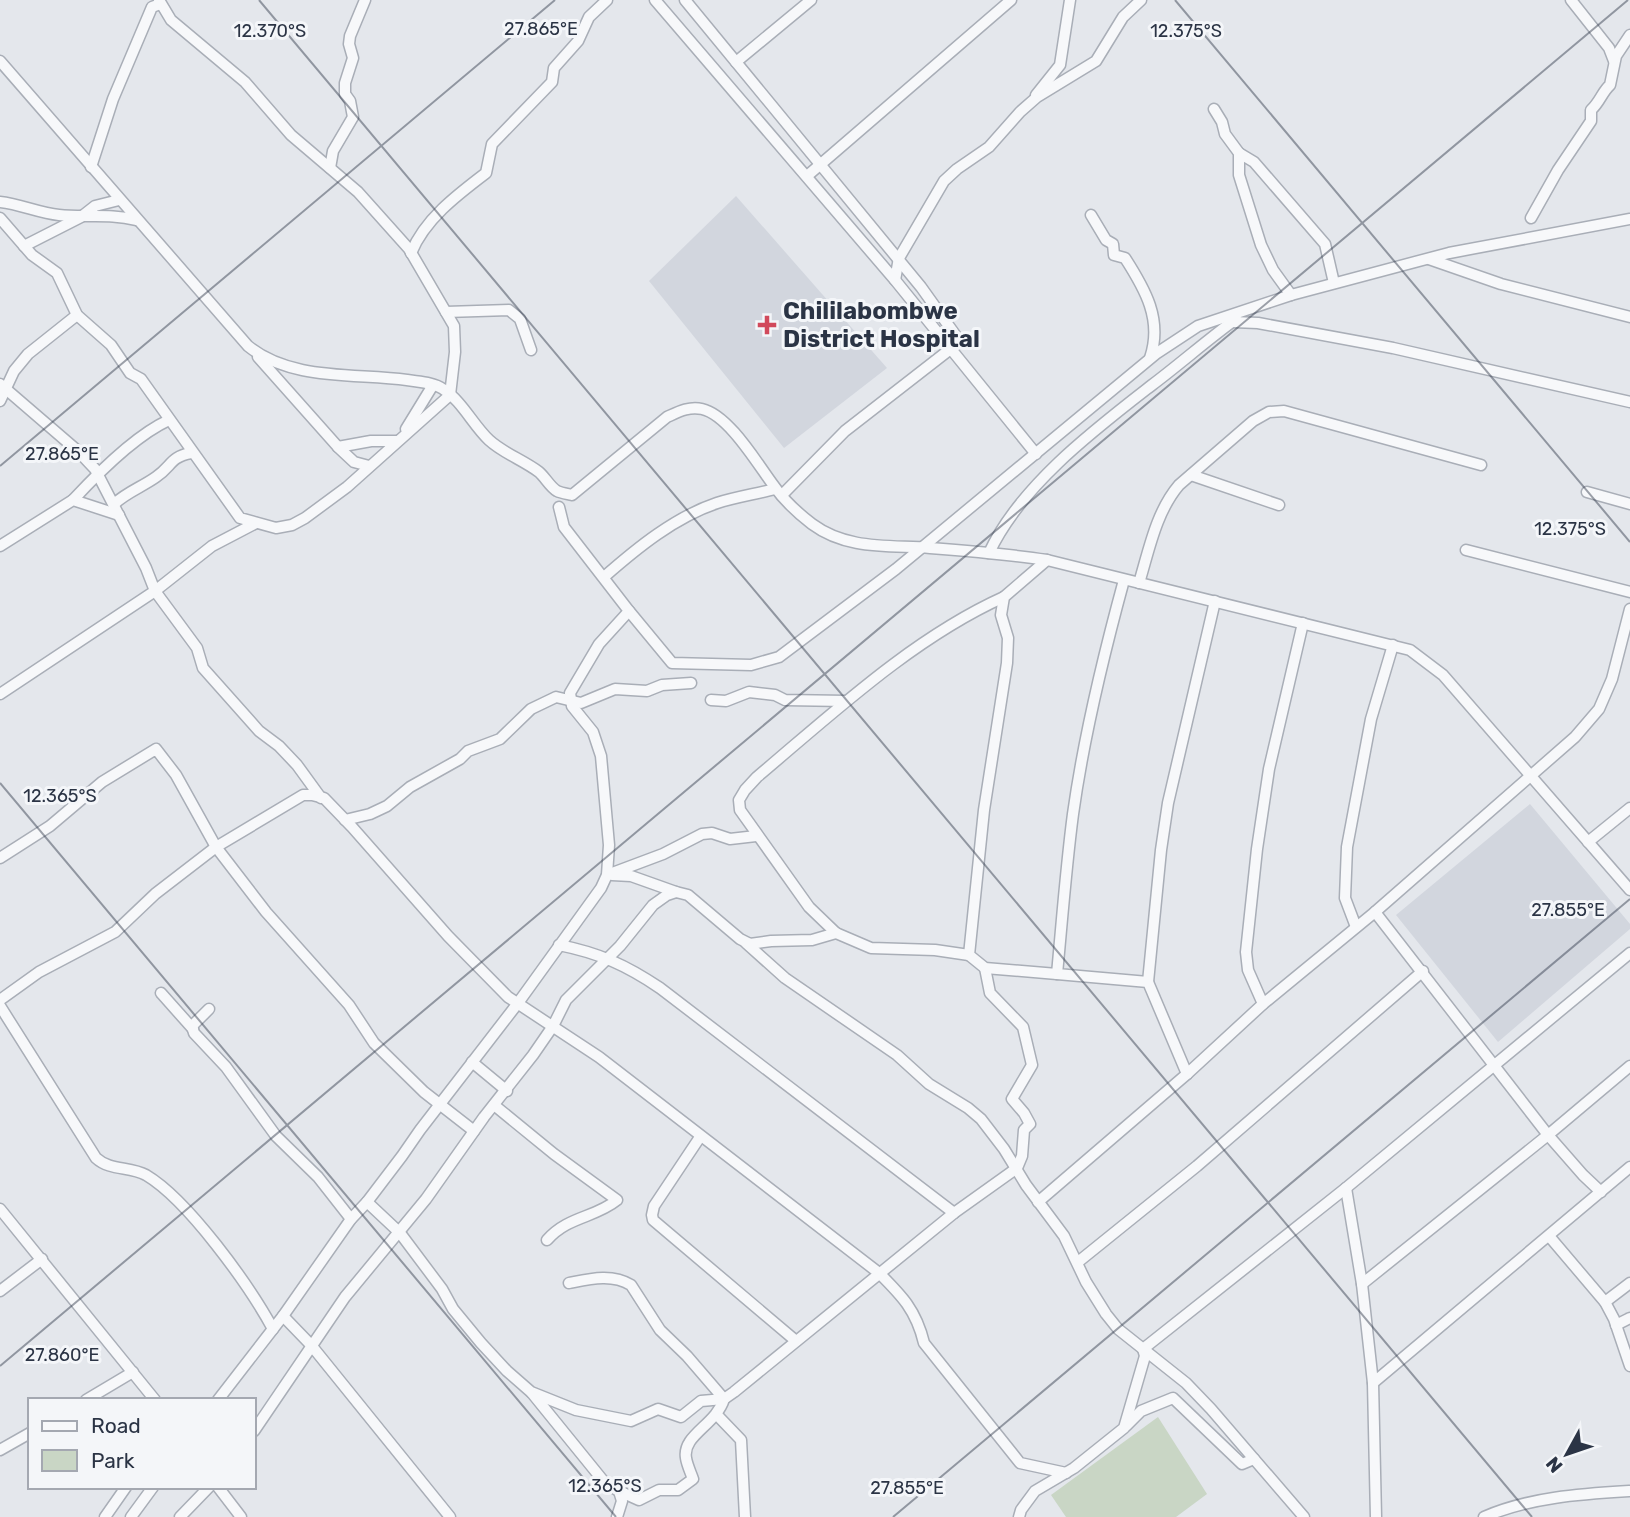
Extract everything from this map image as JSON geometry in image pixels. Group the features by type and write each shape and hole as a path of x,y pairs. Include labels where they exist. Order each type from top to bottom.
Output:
{"street":[{"path":"330,168 333,151 353,117 350,100 345,94 345,83 353,58 349,44 365,0"},
{"path":"411,253 416,242 451,199 486,173 492,144 552,82 554,68 578,41 589,17 607,0"},
{"path":"655,0 895,280 1036,454"},
{"path":"604,577 660,533 715,503 779,492 845,431 950,348 956,336 898,260 685,0"},
{"path":"736,62 811,0"},
{"path":"807,176 1011,0"},
{"path":"895,280 898,260 944,181 989,147 1060,65 1070,0"},
{"path":"1571,0 1609,48 1614,62"},
{"path":"1026,106 1096,61 1136,1"},
{"path":"0,218 24,246 57,273 77,316 111,345 130,373 141,379 191,453 240,518 275,528 292,525 347,486 450,395 456,336 446,312 411,253 358,192 291,135 245,82 171,20 159,2 152,8 113,100 91,167"},
{"path":"1531,218 1558,170 1591,121 1591,110 1600,102 1604,90 1610,85 1614,62 1630,35"},
{"path":"0,61 136,220 338,447 354,461 369,466"},
{"path":"1214,108 1225,134 1239,153 1254,162 1325,244 1334,283"},
{"path":"1239,153 1239,175 1261,245 1273,270 1291,295"},
{"path":"24,246 95,206 119,200"},
{"path":"0,202 20,204 58,215 118,215 136,220"},
{"path":"1091,215 1106,240 1113,244 1114,255 1125,258 1148,295 1156,341 1149,360"},
{"path":"559,507 564,527 672,663 751,665 779,657 923,548 1149,360 1198,326 1291,295 1429,258 1630,219"},
{"path":"1429,258 1502,284 1630,317"},
{"path":"989,553 1010,515 1076,446 1251,309"},
{"path":"446,312 509,310 520,319 531,350"},
{"path":"0,401 3,387 28,354 77,316"},
{"path":"1233,322 1258,323 1393,348 1630,402"},
{"path":"248,346 272,362 299,369 330,374 387,377 443,388 490,441 540,472 556,491 572,495 667,417 682,410 703,409 722,420 779,492 812,524 836,537 869,546 989,553 1047,560 1410,650 1443,675 1630,890"},
{"path":"399,440 433,385"},
{"path":"3,387 79,452 97,474 146,568 155,592 197,648 203,668 260,731 297,765 321,798 345,820 448,936 508,997 599,1057 879,1273 907,1302 919,1323 924,1343 1020,1463 1066,1473"},
{"path":"1139,583 1168,498 1253,421 1269,412 1284,411 1482,465"},
{"path":"0,546 73,500 97,474 157,426 169,420"},
{"path":"338,447 371,441 399,440"},
{"path":"114,504 127,492 155,478 177,456 191,453"},
{"path":"1191,475 1279,505"},
{"path":"1587,492 1630,504"},
{"path":"73,500 119,515"},
{"path":"0,695 155,592 212,545 256,523"},
{"path":"1466,550 1630,592"},
{"path":"1047,560 1004,597 957,622 846,701 745,790 739,800 740,810 809,907 836,933 852,942 871,948 935,950 969,955 985,968 1148,982"},
{"path":"1057,974 1067,864 1082,756 1100,668 1124,579"},
{"path":"969,955 984,810 1007,663 1008,638 1001,615 1004,597"},
{"path":"1187,1074 1148,982 1168,803 1214,601"},
{"path":"1038,1202 1187,1074 1263,1004 1375,912 1575,737 1599,709 1612,679 1630,609"},
{"path":"220,1398 283,1316 351,1219 367,1202 518,1003 601,888 607,875 609,845 601,756 593,732 572,706 572,689 583,675 592,654 629,611"},
{"path":"1263,1004 1248,970 1246,952 1251,901 1269,769 1303,623"},
{"path":"1356,927 1345,898 1347,846 1371,719 1394,645"},
{"path":"345,820 378,810 410,787 460,759 468,751 500,739 531,709 556,697 581,703 615,689 648,691 662,685 691,683"},
{"path":"711,700 726,701 749,692 775,695 785,700 846,701"},
{"path":"0,858 50,826 102,782 156,749 176,775 216,847 266,912 349,1005 374,1043 439,1105 474,1131"},
{"path":"0,1000 39,972 115,932 155,894 216,847 303,795 312,794 321,798"},
{"path":"1588,842 1630,808"},
{"path":"607,875 663,854 702,834 712,833 730,839 756,836"},
{"path":"607,875 631,876 688,895 785,978 897,1055 941,1092 968,1108 991,1130 1038,1202 1064,1236 1105,1314 1118,1329 1186,1383 1304,1517"},
{"path":"256,1428 345,1297 400,1233 474,1131 507,1091 553,1026 566,1000 625,940 653,905 676,892"},
{"path":"1375,912 1548,1135 1601,1192"},
{"path":"746,942 802,942 836,933"},
{"path":"559,945 607,957 660,988 954,1213"},
{"path":"1143,1349 1346,1188 1630,953"},
{"path":"367,1202 400,1233 442,1289 453,1309 507,1371 531,1392 605,1483 618,1492 639,1500 659,1490 678,1490 693,1479 685,1457 688,1441 717,1415 724,1399 954,1213 1017,1168 1024,1130 1030,1124 1012,1098 1032,1065 1023,1027 990,993 985,968"},
{"path":"1078,1262 1197,1166 1423,971"},
{"path":"161,993 226,1067 276,1136 318,1177 351,1219"},
{"path":"0,1006 96,1158 110,1167 145,1175 167,1190 192,1216 241,1279 273,1329"},
{"path":"192,1030 192,1026 209,1009"},
{"path":"472,1062 507,1091"},
{"path":"1362,1284 1630,1066"},
{"path":"494,1105 554,1154 617,1200 606,1209 584,1214 555,1231 547,1240"},
{"path":"700,1137 654,1206 653,1220 796,1341"},
{"path":"1373,1383 1630,1167"},
{"path":"1346,1188 1362,1284 1373,1383 1376,1517"},
{"path":"0,1209 153,1398"},
{"path":"1549,1236 1605,1302 1630,1366"},
{"path":"0,1291 42,1259"},
{"path":"569,1283 592,1278 609,1278 624,1280 631,1285 660,1329 724,1399"},
{"path":"1605,1302 1630,1283"},
{"path":"283,1316 311,1345 450,1517"},
{"path":"1616,1325 1630,1318"},
{"path":"1124,1428 1145,1356 1143,1349"},
{"path":"89,1398 133,1372"},
{"path":"531,1392 576,1410 631,1421 658,1409 681,1417 701,1401 724,1399"},
{"path":"1019,1517 1035,1491 1066,1473 1142,1411 1173,1398 1242,1464 1254,1459"},
{"path":"717,1415 741,1440 745,1517"},
{"path":"0,1450 28,1434"},
{"path":"105,1517 125,1489"},
{"path":"131,1517 152,1489"},
{"path":"180,1517 207,1489"},
{"path":"220,1489 241,1517"},
{"path":"1484,1517 1532,1502 1630,1491"},
{"path":"617,1517 622,1502 618,1492"}],"shaded area":[{"name":"Chililabombwe District Hospital","path":"736,196 887,368 784,448 649,281"},
{"path":"1530,804 1630,924 1630,929 1498,1042 1396,915"}],"green space":[{"path":"1158,1417 1207,1494 1176,1517 1066,1517 1051,1495"}],"place":[{"name":"Chililabombwe District Hospital","path":"767,325"}]}
